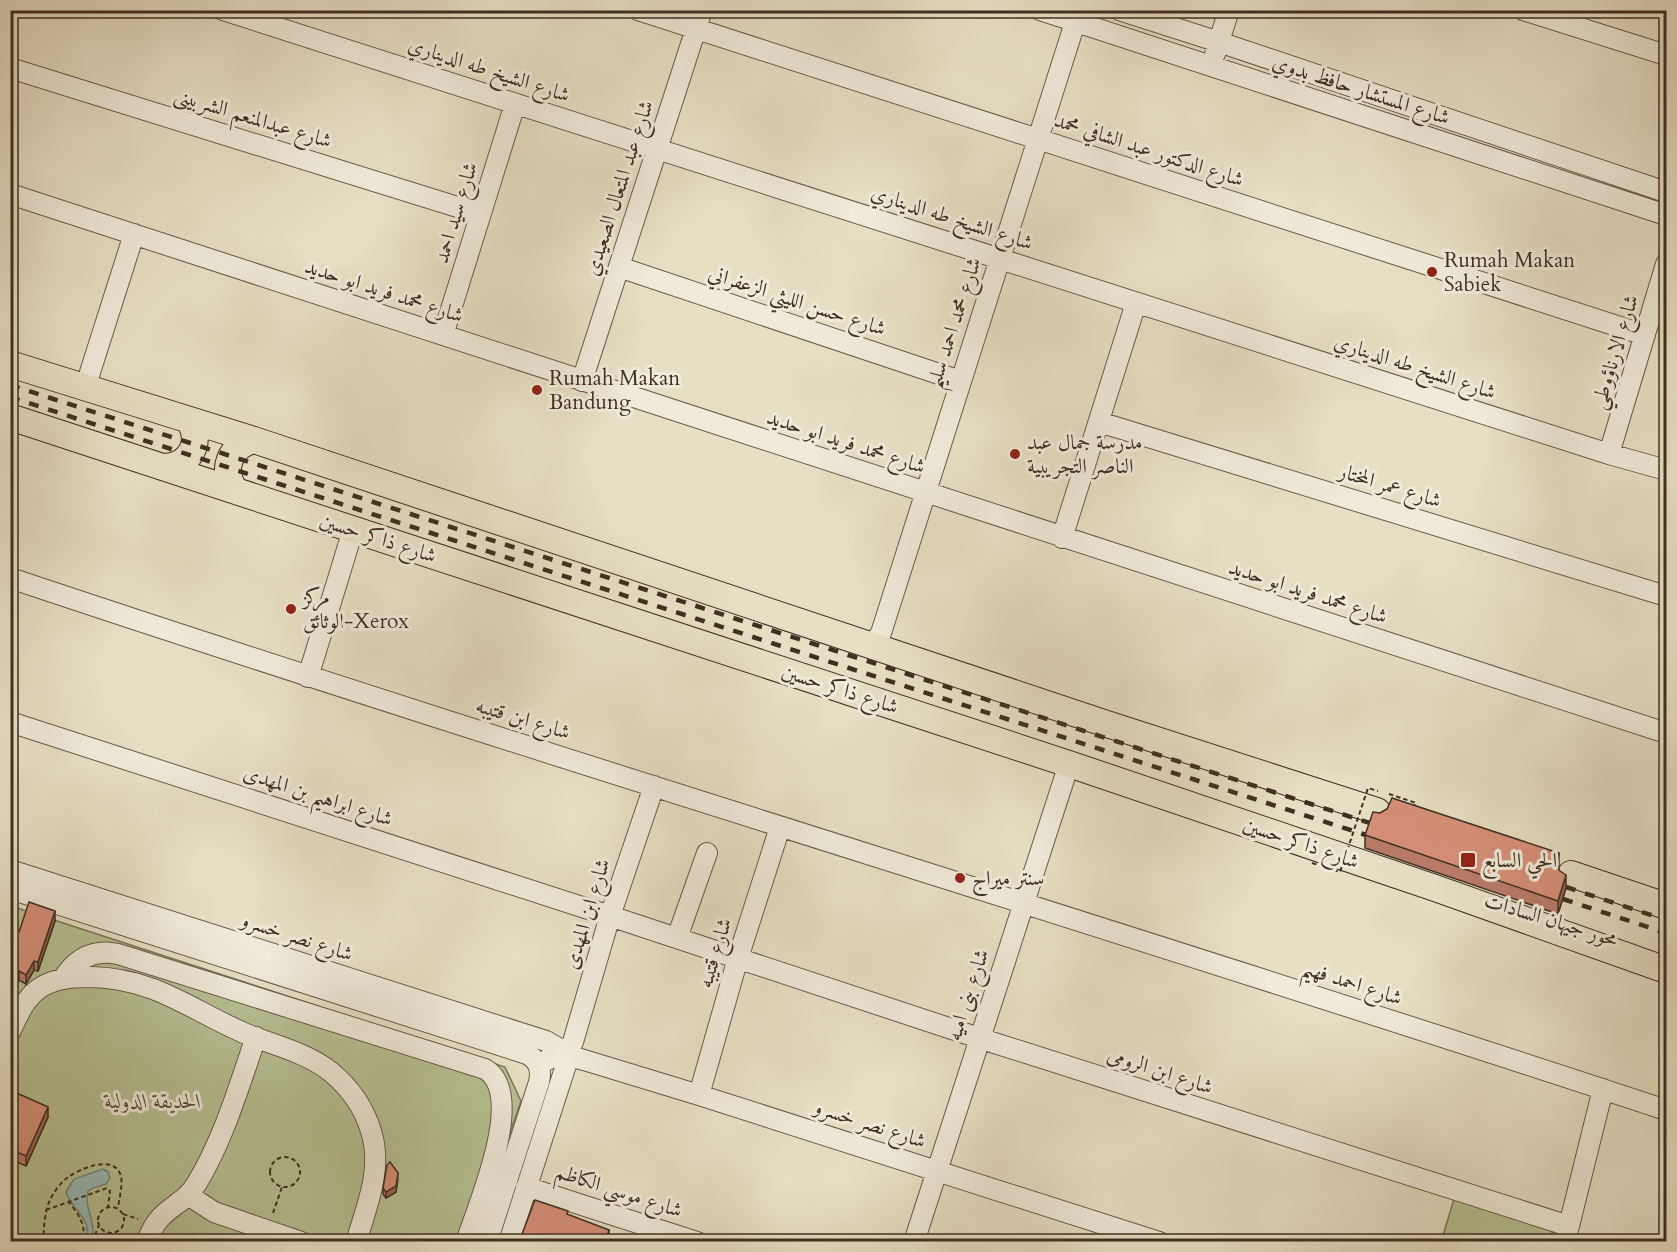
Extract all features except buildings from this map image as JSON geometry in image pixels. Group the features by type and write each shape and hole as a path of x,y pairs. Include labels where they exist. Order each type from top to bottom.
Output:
{"main road":[{"path":"10,364 254,440 1377,811"},
{"name":"شارع ذاكر حسين","path":"10,417 1069,764 1435,888 1666,970"},
{"path":"164,467 183,462 192,452 195,432 189,420"},
{"path":"234,489 227,469 231,455 240,445 254,440"},
{"path":"1571,874 1666,906"},
{"name":"محور جيهان السادات","path":"1435,888 1508,905 1666,956"}],"street":[{"name":"شارع الشيخ طه الديناري","path":"224,10 1609,454 1666,470"},
{"name":"شارع الدكتور عبد الشافي محمد","path":"638,10 699,20 1038,139 1645,335"},
{"name":"شارع المستشار حافظ بدوي","path":"1040,10 1077,16 1211,66 1666,215"},
{"name":"شارع المستشار حافظ بدوي","path":"1119,10 1666,192"},
{"path":"1211,66 1229,10"},
{"path":"1523,10 1666,55"},
{"name":"شارع محمد احمد سليم","path":"868,644 876,640 881,633 1077,16"},
{"name":"شارع عبد المتعال الصعيدي","path":"582,381 699,20"},
{"name":"شارع عبدالمنعم الشربينى","path":"10,68 480,214"},
{"name":"شارع سيد احمد","path":"443,335 515,104"},
{"name":"شارع محمد فريد ابو حديد","path":"10,194 1666,733"},
{"path":"85,388 134,234"},
{"name":"شارع الارناؤوطي","path":"1609,454 1666,264"},
{"name":"شارع حسن الليثي الزعفراني","path":"619,267 960,381"},
{"path":"1062,538 1136,303"},
{"name":"شارع عمر المختار","path":"1099,422 1666,596"},
{"path":"308,677 353,530"},
{"name":"شارع ابن قتيبه","path":"10,578 308,677 1023,902"},
{"name":"شارع ابراهيم بن المهدى","path":"10,722 677,938"},
{"name":"شارع بنى اميه","path":"914,1242 1069,764"},
{"name":"شارع ابن المهدى","path":"509,1242 566,1065 610,916 654,786"},
{"name":"شارع قتيبه","path":"699,1095 738,958 780,826"},
{"path":"677,938 707,853"},
{"name":"شارع نصر خسرو","path":"10,870 533,1052"},
{"name":"شارع نصر خسرو","path":"10,889 533,1052"},
{"name":"شارع احمد فهيم","path":"1023,902 1666,1110"},
{"name":"شارع ابن الرومى","path":"677,938 1567,1234"},
{"path":"63,979 75,963 84,957 101,952 118,954 485,1069 496,1078 501,1092 500,1129 466,1242"},
{"path":"12,1023 36,990 45,985 63,979 102,977 155,988 256,1037 307,1057 331,1072 351,1093 366,1117 374,1145 375,1168 371,1192 356,1242"},
{"path":"147,1242 154,1225 161,1216 188,1195 199,1181 219,1138 256,1037"},
{"path":"487,1242 539,1082 533,1052 551,1058 569,1049"},
{"name":"شارع نصر خسرو","path":"569,1049 577,1052 584,1060 1159,1242"},
{"path":"1567,1234 1603,1089"},
{"name":"شارع موسي الكاظم","path":"526,1187 697,1242"},
{"path":"188,1195 214,1212 301,1242"}],"path":[{"path":"1312,863 1340,872 1368,788 1416,803 1413,812"},
{"path":"288,1157 298,1163 300,1175 293,1184 282,1186 272,1180 270,1168 277,1159 288,1157"},
{"path":"43,1242 46,1210 54,1193 68,1178 85,1168 106,1164 115,1168 121,1176 118,1208 124,1222 114,1232 105,1232 99,1225"},
{"path":"268,1231 282,1186"},
{"path":"46,1210 93,1191 109,1188 108,1207"},
{"path":"68,1201 84,1230 85,1235 80,1242"},
{"path":"92,1242 99,1225 100,1212 108,1207 118,1208"}],"green space":[{"name":"الحديقة الدولية","path":"11,906 505,1067 521,1101 473,1241 11,1241"},
{"path":"1454,1199 1553,1229 1550,1241 1441,1242"}],"water":[{"path":"103,1169 108,1172 110,1178 106,1184 88,1191 87,1204 93,1229 90,1241 83,1241 87,1234 85,1222 66,1192 74,1179"}],"railway":[{"path":"10,385 1373,824"},
{"path":"10,397 1369,836"},
{"path":"1566,887 1666,920"},
{"path":"1563,899 1666,933"}],"place":[{"name":"Rumah Makan Sabiek","path":"1432,272"},
{"name":"Rumah Makan Bandung","path":"537,390"},
{"name":"مدرسة جمال عبد الناصر التجريبية","path":"1015,454"},
{"name":"مركز الوثائق-Xerox","path":"291,609"},
{"name":"الحي السابع","path":"1468,860"},
{"name":"سنتر ميراج","path":"960,878"}]}
